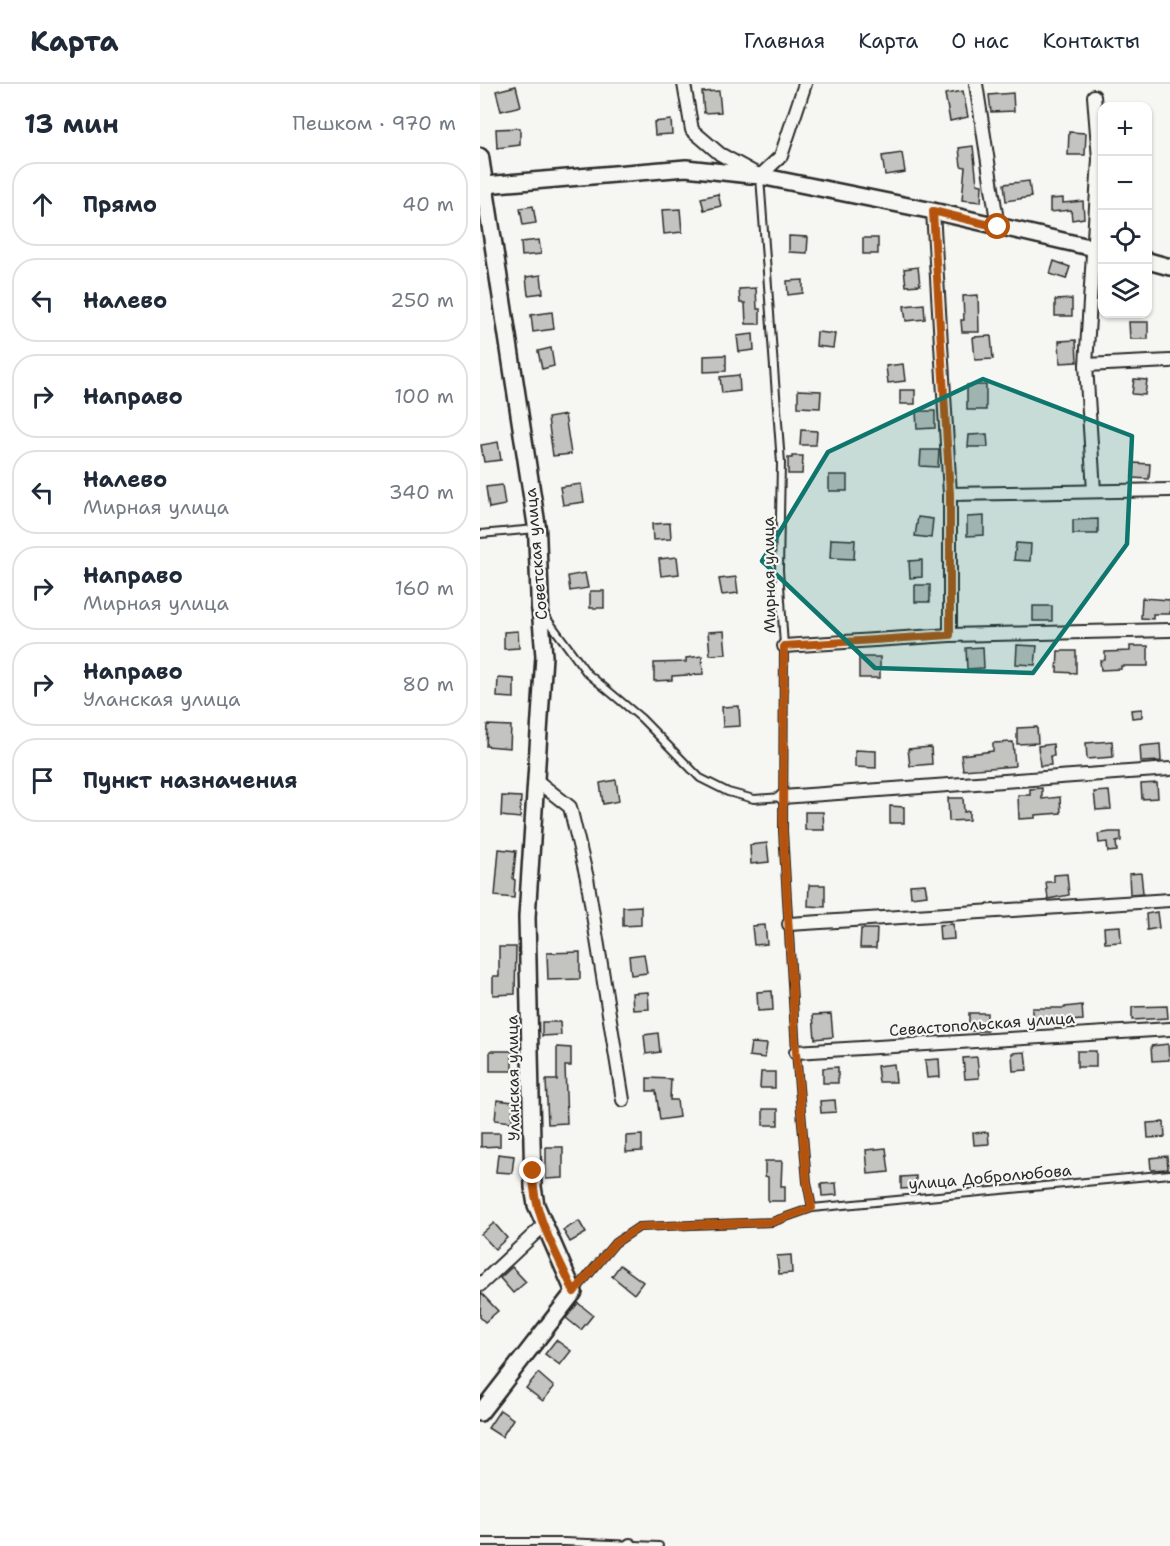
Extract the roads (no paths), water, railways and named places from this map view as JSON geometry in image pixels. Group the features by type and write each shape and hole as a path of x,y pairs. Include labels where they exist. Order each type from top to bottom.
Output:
{"main road":[{"name":"Советская улица","path":"480,157 537,528 540,608"}],"street":[{"path":"684,84 692,130 720,154 760,177"},
{"path":"760,177 781,156 805,84"},
{"path":"976,84 998,227"},
{"path":"1094,96 1099,159 1098,210"},
{"path":"485,184 686,168 760,177 933,211 1098,249 1086,365 1094,491"},
{"path":"933,211 950,494 950,635"},
{"path":"1152,262 1170,267"},
{"path":"1086,365 1170,361"},
{"path":"950,494 1170,490"},
{"name":"Советская улица","path":"527,917 544,657 540,608"},
{"path":"784,646 950,635 1170,630"},
{"path":"782,796 1170,770"},
{"path":"537,781 570,807 587,878 622,1100"},
{"path":"789,924 1170,900"},
{"name":"Уланская улица","path":"527,917 533,1187 536,1205 574,1292"},
{"name":"Севастопольская улица","path":"796,1052 1170,1029"},
{"path":"480,1285 544,1225"},
{"path":"482,1406 574,1292"}],"lane":[{"name":"Мирная улица","path":"760,177 781,463 779,570 784,646 782,796 796,1052 807,1182 812,1208"},
{"path":"480,534 537,528"},
{"path":"540,608 587,673 641,718 700,778 728,792 754,799 782,796"},
{"name":"улица Добролюбова","path":"812,1208 1170,1174"},
{"path":"574,1292 615,1243 639,1227 772,1222 812,1208"},
{"path":"480,1542 564,1542 658,1546"}]}
